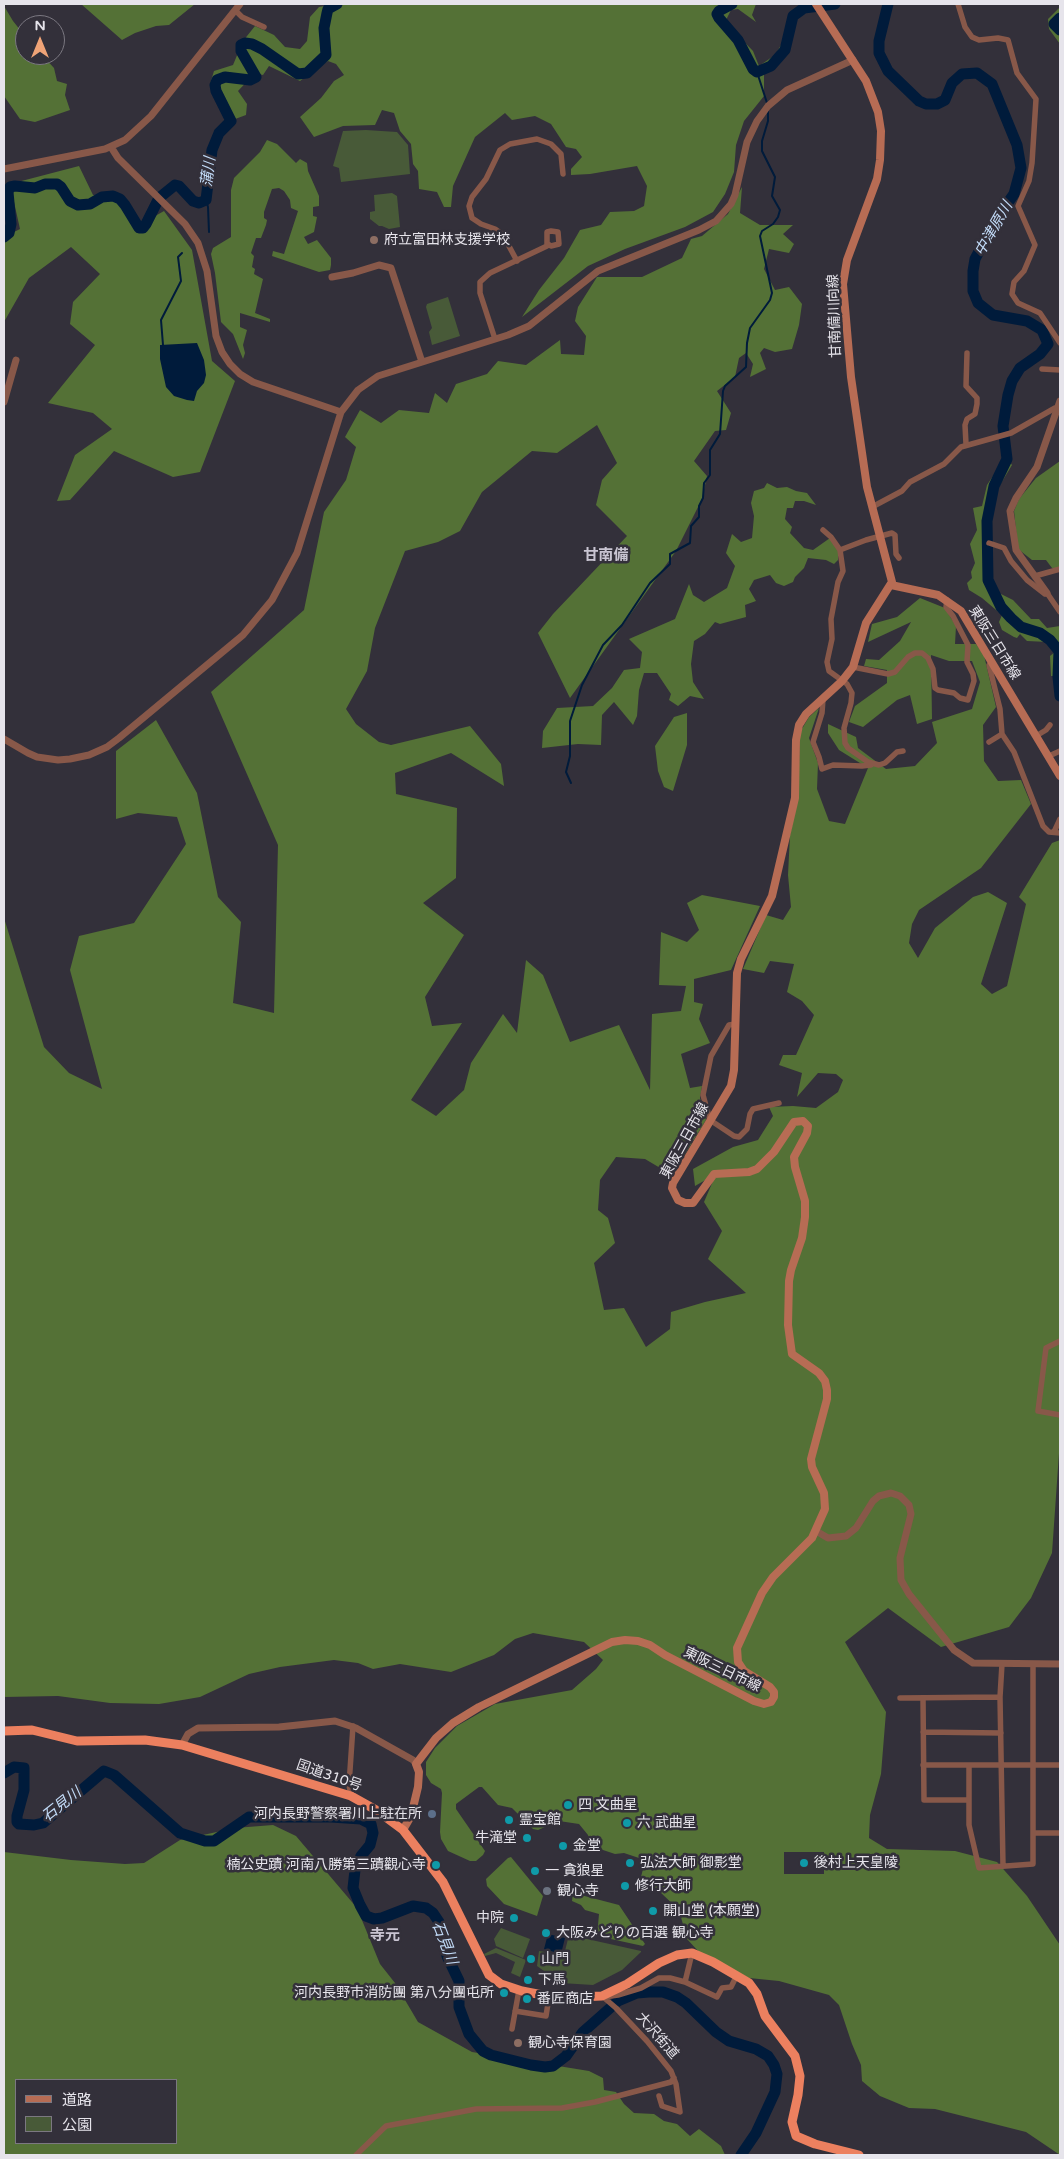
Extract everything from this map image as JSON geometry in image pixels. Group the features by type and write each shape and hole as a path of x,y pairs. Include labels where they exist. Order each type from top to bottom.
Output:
{"highway":[{"name":"国道310号","path":"4,1731 32,1730 77,1741 146,1740 182,1745 352,1796 376,1810 403,1830 443,1882 489,1975 501,1984 519,1990 549,1997 579,1998 602,1996 626,1984 659,1963 677,1955 692,1953"},
{"path":"692,1953 737,1975 753,1988 765,2016 798,2062 800,2076 792,2122 796,2136 810,2142 859,2155"}],"main road":[{"name":"甘南備川向線","path":"816,4 854,60 873,96 881,140 877,179 847,260 843,284 850,377 867,487 891,572 891,585"},
{"name":"東阪三日市線","path":"416,1764 436,1738 453,1722 479,1707 612,1642 638,1641 650,1645 665,1655 754,1701 764,1704 772,1702 774,1692 770,1687 744,1671 738,1662 737,1648 762,1594 773,1577 808,1544 816,1531 823,1517 826,1501 812,1467 811,1459 827,1399 827,1390 825,1381 819,1374 792,1354 788,1325 789,1281 802,1238 805,1218 805,1201 794,1157 807,1133 808,1126 803,1121 794,1122 774,1152 757,1169 749,1172 714,1174 699,1198 693,1203 685,1203 676,1197 672,1188 673,1182 731,1086 734,1070 736,973 741,959 770,902 795,798 796,740 799,726 806,714 842,681 853,667 866,623 878,600 891,585 938,595 961,611 1060,776"},
{"path":"403,1830 410,1816 418,1787 416,1764"}],"street":[{"path":"958,4 965,27 975,39 1004,38 1008,40 1017,72 1036,99 1029,181 1018,206 1035,245 1024,271 1014,282 1012,294 1018,303 1040,312 1060,343"},
{"path":"4,170 111,147 125,140 142,126 238,7 242,17 264,27"},
{"path":"5,743 48,759 70,759 97,752 119,738 243,635 267,608 294,563 342,412 356,391 370,380 520,330 539,319 578,284 598,271 699,230 716,220 731,204 736,195 747,142 762,114 774,100 796,86 854,60"},
{"path":"516,261 503,235 472,218 469,206 472,197 486,179 500,150 510,144 537,139 552,144 561,154 562,174"},
{"path":"111,147 118,158 190,231 201,251 207,271 216,336 222,352 230,364 240,374 253,382 342,412"},
{"path":"495,339 480,293 480,282 486,276 548,244"},
{"path":"332,277 353,274 379,265 391,268 422,362"},
{"path":"966,444 965,425 967,419 975,414 977,404 977,398 966,386 967,354"},
{"path":"4,402 16,360"},
{"path":"1042,369 1060,370"},
{"path":"1060,401 1037,467 1016,498 1010,512 1016,550 1060,612"},
{"path":"872,507 902,491 910,482 944,464 956,451 966,444 1011,433 1055,408 1058,409"},
{"path":"823,530 831,537 840,550 844,571 838,582 831,619 832,639 827,662 829,672 850,688 852,697 844,728 845,743 848,748 872,763 879,765 885,763 897,752 903,751"},
{"path":"840,550 880,536 892,534 895,535 896,554 899,558"},
{"path":"989,544 1004,548 1011,562 1026,580 1044,594 1047,593"},
{"path":"1035,576 1060,570"},
{"path":"853,667 888,674 895,672 908,656 922,653 928,658 933,669 934,688 954,693 960,698 968,700 974,682 973,674 967,662 968,645 953,616 946,608 947,600"},
{"path":"992,662 989,665 1000,709 1002,734 1014,752 1043,826 1046,830 1057,833 1060,819"},
{"path":"822,699 822,713 813,742 822,769 833,765 862,766 871,765 872,763"},
{"path":"1036,736 1050,725"},
{"path":"989,742 1002,734"},
{"path":"1049,756 1060,751"},
{"path":"735,1024 729,1025 711,1056 703,1095 710,1120 734,1136 739,1137 747,1129 753,1109 778,1104"},
{"path":"1060,1341 1046,1348 1038,1411 1060,1415"},
{"path":"816,1531 828,1538 846,1536 856,1528 873,1501 879,1496 891,1493 900,1496 909,1505 912,1514 900,1558 901,1580 958,1655 973,1663 1060,1664"},
{"path":"1002,1664 1000,1697 1003,1866"},
{"path":"969,1766 969,1825 979,1868 1033,1864 1033,1664"},
{"path":"900,1698 1000,1697"},
{"path":"923,1698 924,1800 968,1800"},
{"path":"182,1745 191,1730 198,1728 295,1726 335,1721 353,1726 413,1760 416,1764"},
{"path":"352,1796 349,1785 353,1726"},
{"path":"923,1732 1001,1733"},
{"path":"923,1765 1060,1765"},
{"path":"1034,1833 1060,1833"},
{"path":"685,1982 692,1953"},
{"path":"602,1996 610,1997 630,1992 659,1978 670,1978 685,1982 717,1997 722,1988 731,1987 737,1975"},
{"path":"512,2029 519,1990"},
{"name":"大沢街道","path":"602,1996 647,2041 672,2071 680,2112 662,2106 659,2096"},
{"path":"516,2011 546,2016 549,1997"},
{"path":"356,2155 386,2126 476,2109 562,2108 595,2102 671,2082 674,2078"}],"green space":[{"path":"81,4 195,4 169,25 156,26 135,33 122,40"},
{"path":"337,4 756,4 752,15 756,22 738,9 731,10 725,22 753,51 759,66 775,55 781,45 782,49 764,70 764,96 744,121 736,145 734,172 725,194 713,212 685,227 625,249 588,266 522,317 539,290 564,258 580,230 601,225 610,212 634,211 644,206 647,186 637,166 590,174 571,175 571,169 582,157 576,149 566,147 551,124 535,116 512,120 505,113 475,137 453,186 451,207 444,207 437,192 419,189 418,171 413,164 411,144 400,131 394,113 382,110 375,125 343,126 314,137 300,117 321,98 334,81 344,75 336,64 328,61 300,81 269,66 263,75 255,73 238,91 247,104 246,115 227,122 210,84 214,71 233,65 243,41 255,26 274,35 285,47 300,49 307,41 310,17 319,7"},
{"path":"4,6 15,24 15,65 51,65 54,68 57,81 67,84 65,95 70,110 35,122 20,119 4,96"},
{"path":"1060,7 1060,44 1049,29 1048,19"},
{"path":"343,131 397,132 408,145 410,174 341,182 339,168 333,166"},
{"path":"267,140 277,144 296,163 300,159 307,163 308,171 319,196 319,206 313,207 313,216 317,217 314,232 304,237 308,244 317,240 331,258 331,265 330,270 319,272 272,256 273,251 284,254 298,211 291,208 290,200 284,191 279,188 272,189 264,212 264,218 267,220 266,225 261,238 256,238 251,253 254,256 252,267 255,269 254,274 263,279 255,313 270,319 270,322 240,313 240,327 247,330 243,345 245,353 243,359 233,334 221,322 211,254 213,248 231,237 231,190 234,178 260,152"},
{"path":"79,166 93,195 114,195 141,224 164,211 192,250 212,361 235,381 200,472 173,477 114,451 70,500 57,501 75,455 112,429 93,413 48,403 95,345 70,324 73,302 100,274 71,247 29,278 4,322 4,237 20,229 10,184"},
{"path":"742,187 740,213 760,225 793,225 783,234 794,244 789,253 769,249 764,269 775,290 789,287 802,304 799,325 792,349 775,352 764,348 760,353 766,369 750,377 753,364 746,353 739,358 735,377 717,391 731,413 726,430 715,431 694,461 707,476 702,499 676,551 570,698 538,633 553,614 627,536 596,505 602,480 617,463 597,425 557,453 532,451 482,492 460,531 438,542 405,551 375,628 367,671 346,709 356,724 379,742 391,745 470,726 501,764 504,786 451,753 395,773 396,794 457,808 456,878 423,903 464,935 425,997 432,1026 462,1023 411,1100 436,1116 464,1090 471,1063 503,1014 517,1033 526,960 543,975 570,1042 619,1025 650,1090 652,1014 681,1011 686,986 659,985 661,932 687,942 699,930 687,903 702,895 760,906 731,970 694,979 694,1002 703,1004 699,1019 710,1043 681,1054 690,1088 702,1086 700,1098 706,1120 672,1175 645,1159 616,1157 600,1180 598,1210 608,1218 615,1243 594,1263 604,1310 624,1308 646,1347 670,1329 671,1312 746,1293 708,1259 722,1231 704,1202 716,1174 695,1186 693,1169 733,1147 758,1140 773,1116 769,1107 793,1106 816,1108 838,1092 843,1080 836,1074 818,1073 797,1097 802,1073 779,1065 783,1055 796,1055 814,1015 802,1001 787,992 794,964 770,961 764,973 743,969 766,915 783,920 791,907 788,875 790,835 798,798 800,732 809,717 819,708 809,738 818,763 817,789 829,821 845,824 868,768 839,750 828,733 828,724 856,737 858,748 886,769 915,766 937,743 932,722 972,709 980,682 972,661 949,661 931,655 932,719 917,724 910,695 897,700 863,727 849,722 855,706 887,683 887,670 864,666 866,659 879,660 900,641 911,622 868,642 872,624 897,617 920,598 945,608 956,626 955,644 976,644 984,655 996,707 983,725 984,761 998,781 1021,780 1031,804 981,868 919,910 912,924 909,943 918,958 935,928 973,897 988,892 1007,903 981,984 992,994 1007,986 1026,904 1019,897 1052,843 1060,840 1060,1439 1052,1553 1031,1598 1009,1627 941,1647 888,1608 845,1642 886,1712 881,1774 870,1815 869,1838 887,1849 955,1851 997,1862 1027,1896 1060,1945 1060,2155 1026,2132 935,2109 909,2108 880,2096 862,2081 861,2065 839,2005 829,1995 779,1981 749,1978 699,1952 687,1939 679,1910 659,1891 639,1891 643,1869 642,1859 624,1853 615,1854 591,1846 588,1835 579,1824 559,1821 538,1830 533,1829 512,1808 498,1805 482,1787 479,1787 456,1804 456,1809 485,1851 476,1861 470,1861 448,1851 441,1839 440,1832 441,1789 431,1783 426,1775 426,1762 435,1748 457,1726 495,1704 572,1690 596,1669 603,1660 584,1642 533,1633 515,1639 494,1655 451,1672 400,1664 373,1669 358,1663 334,1660 280,1667 249,1674 200,1697 159,1704 110,1703 58,1696 4,1697 4,918 44,1047 69,1073 102,1089 70,970 79,936 134,923 186,844 177,817 138,813 116,819 116,751 156,720 197,793 218,897 241,922 233,1003 274,1013 278,845 211,692 304,610 324,512 346,480 356,447 345,437 360,410 381,423 399,410 429,413 435,393 447,403 456,384 487,374 498,361 526,365 560,340 561,354 584,355 586,336 575,321 578,307 597,277 642,277 682,258 691,239 702,236 728,214","holes":["784,1852 824,1852 824,1874 784,1874"]},
{"path":"392,193 397,196 400,227 389,229 379,226 370,219 370,212 375,211 374,195"},
{"path":"448,297 460,336 432,345 429,332 432,328 426,307 427,304"},
{"path":"1009,461 1012,465 1000,485 993,505 990,528 990,556 984,571 989,588 1013,600 1031,619 1039,619 1047,628 1060,626 1060,676 1051,676 1050,656 1055,652 1048,642 1027,641 1020,634 1017,638 1002,630 999,622 1002,615 969,590 967,583 972,578 971,572 975,563 970,544 977,530 973,508 982,506 987,485 999,467"},
{"path":"1060,461 1060,568 1052,568 1046,560 1032,560 1018,549 1014,511 1019,499 1036,478"},
{"path":"767,483 777,488 787,487 807,493 816,505 804,501 795,501 793,508 787,508 785,519 792,527 790,533 804,548 813,550 830,538 838,550 838,560 834,564 826,560 808,558 804,568 795,577 793,582 784,586 776,583 770,575 754,580 749,589 756,601 745,605 746,617 720,624 715,622 705,634 694,641 691,664 693,682 704,699 690,696 678,706 669,700 671,694 657,673 644,673 639,690 637,716 633,725 614,702 602,715 601,745 578,744 542,748 543,731 557,708 593,706 612,688 624,670 640,668 642,652 629,639 675,619 689,584 693,595 704,602 727,588 735,566 726,553 732,534 741,542 752,538 754,516 751,503 754,491 764,488"},
{"path":"687,713 687,745 673,791 664,787 658,771 655,746 674,717"},
{"path":"273,1825 296,1836 357,1908 380,1964 395,1983 418,2022 472,2052 589,2071 603,2078 604,2090 616,2092 624,2104 634,2113 654,2114 664,2121 677,2124 690,2136 699,2129 721,2146 725,2155 4,2155 4,1852 71,1860 125,1864 144,1863 180,1840 235,1828"},
{"path":"511,1857 543,1896 537,1916 504,1904 487,1886 486,1879"},
{"path":"573,1893 619,1905 645,1944 643,1946 597,1936 599,1914 585,1910 581,1905 572,1901"},
{"path":"501,1928 530,1939 523,1958 496,1946 494,1939"},
{"path":"569,1935 641,1952 622,1970 593,1985 561,1983 537,1966 539,1951 564,1955"},
{"path":"496,1948 526,1960 520,1977 511,1973 515,1962 496,1953 485,1956 484,1954"}],"water":[{"path":"197,343 204,360 206,375 204,383 197,391 194,401 174,396 166,387 160,359 160,345"},
{"path":"548,1934 565,1938 561,1954 544,1949"}],"waterway":[{"name":"蒲川","path":"4,237 9,233 11,224 8,192 10,187 15,186 35,188 45,184 57,184 70,201 78,205 90,204 102,197 113,196 120,199 125,205 139,228 143,228 146,224 159,198 175,185 179,186 193,201 199,203 206,200 212,150 219,133 231,121 216,91 215,85 217,80 225,77 250,80 256,77 241,51 241,45 245,43 262,49 298,74 307,73 326,55 324,28 327,13 328,9 337,4"},
{"name":"中津原川","path":"732,4 717,14 738,40 753,69 757,72 771,66 785,50 793,16 804,8 835,4"},
{"name":"中津原川","path":"888,4 879,41 879,53 888,71 919,101 926,104 937,104 945,100 952,83 962,74 977,73 992,84 1017,145 1021,168 1014,194 995,221 975,259 973,291 978,303 993,315 1027,321 1042,330 1048,344 1040,354 1020,368 1012,381 1008,395 1003,426 1007,459 994,486 987,521 988,580 1001,607 1011,618 1021,627 1040,633 1050,640 1059,651 1058,677 1060,696"},
{"path":"1060,18 1054,24 1060,30"},
{"path":"757,72 767,103"},
{"path":"571,783 566,772 570,756 570,721 582,685 603,645 622,625 650,583 670,564 670,554 690,543 691,526 699,517 699,506 703,498 704,483 710,475 710,450 720,434 723,391 725,386 746,367 750,328 770,300 772,293 760,236 762,231 773,224 780,210 772,196 775,177 762,151 762,141 768,121 768,110"},
{"path":"206,200 209,232"},
{"path":"163,345 161,320 181,281 178,257 182,253"},
{"name":"石見川","path":"4,1773 14,1767 24,1768 24,1790 17,1816 19,1824 34,1825 43,1823 104,1771 114,1775 180,1833 205,1841 214,1841 249,1817 331,1817 361,1819 371,1824 373,1833 370,1845 361,1856 355,1870 353,1888 360,1905 366,1916 374,1919 382,1918 413,1906 426,1908 433,1913 439,1922 447,1956 459,1981 459,2007 469,2034 483,2051 491,2055 531,2065 553,2066 566,2056 583,2032 618,2001 637,1993 649,1992 663,1992 677,1997 686,2003 716,2032 729,2041 756,2049 768,2056 774,2065 777,2074 775,2092 756,2133 741,2155"}],"place":[{"name":"府立富田林支援学校","path":"374,240"},
{"name":"四 文曲星","path":"568,1805"},
{"name":"河内長野警察署川上駐在所","path":"432,1814"},
{"name":"霊宝館","path":"509,1820"},
{"name":"六 武曲星","path":"627,1823"},
{"name":"牛滝堂","path":"527,1838"},
{"name":"金堂","path":"563,1846"},
{"name":"弘法大師 御影堂","path":"630,1863"},
{"name":"後村上天皇陵","path":"804,1863"},
{"name":"楠公史蹟 河南八勝第三蹟觀心寺","path":"436,1865"},
{"name":"一 貪狼星","path":"535,1871"},
{"name":"修行大師","path":"625,1886"},
{"name":"観心寺","path":"547,1891"},
{"name":"開山堂 (本願堂)","path":"653,1911"},
{"name":"中院","path":"514,1918"},
{"name":"大阪みどりの百選 観心寺","path":"546,1933"},
{"name":"山門","path":"531,1959"},
{"name":"下馬","path":"528,1980"},
{"name":"河内長野市消防團 第八分團屯所","path":"504,1993"},
{"name":"番匠商店","path":"527,1999"},
{"name":"観心寺保育園","path":"518,2043"}],"district":[{"name":"甘南備","path":"606,556"},
{"name":"寺元","path":"385,1936"}]}
